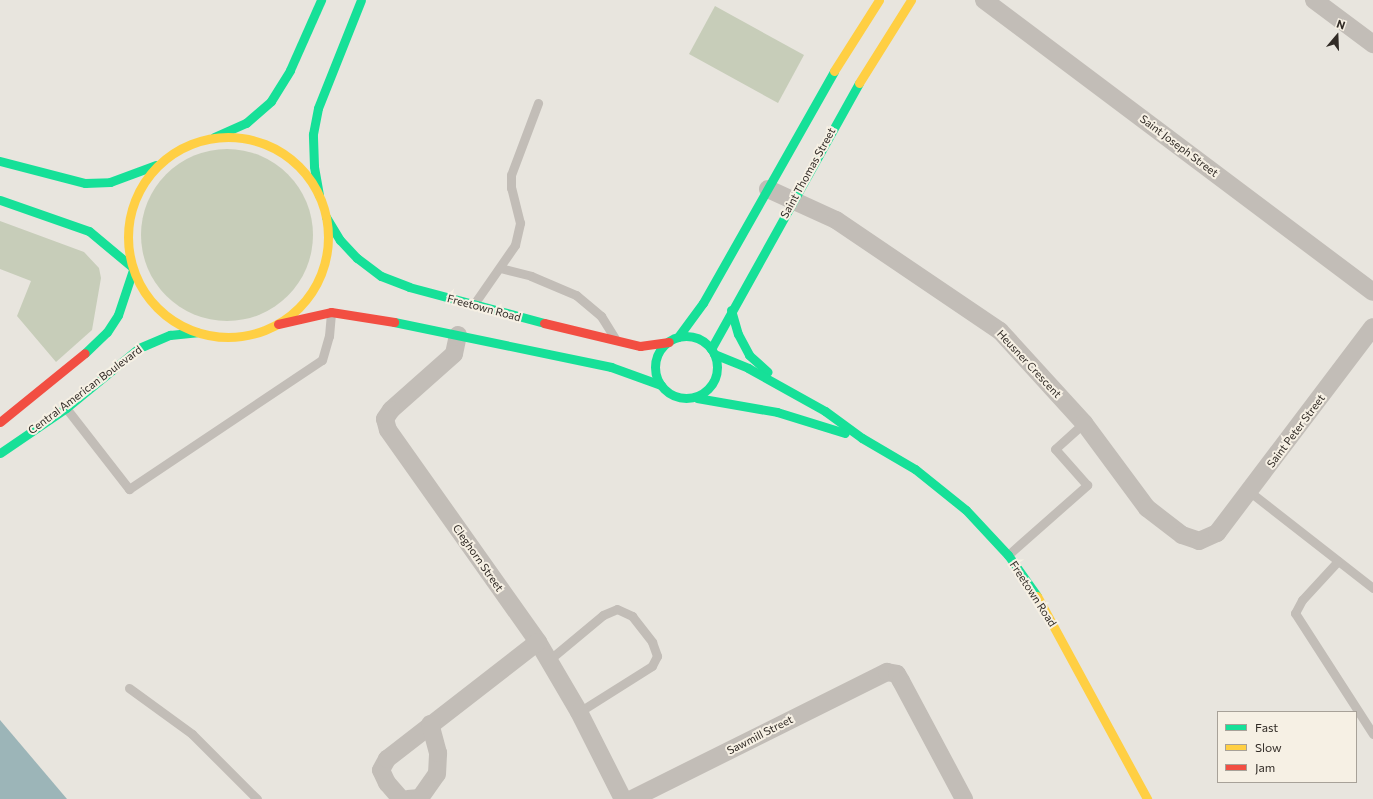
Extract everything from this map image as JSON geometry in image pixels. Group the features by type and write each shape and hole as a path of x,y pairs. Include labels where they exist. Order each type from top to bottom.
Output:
{"main road":[{"path":"0,161 85,183 110,182 157,165 184,146 214,137 246,123 271,101 290,70 321,0"},
{"path":"278,324 303,304 320,278 328,248 326,217 319,196 314,166 313,134 318,108 361,0"},
{"path":"661,385 655,370 658,354 669,342 678,337 703,303 850,43 879,0"},
{"name":"Saint Thomas Street","path":"713,351 731,310 793,200 874,57 911,0"},
{"path":"214,137 246,138 277,149 302,169 319,196"},
{"path":"0,422 68,369 108,332 118,315 132,269 127,240 130,212 140,186 157,165"},
{"path":"0,200 89,231 132,269 148,297 170,318 197,332 225,337 252,334 278,324 331,312 458,335 611,367 661,385 677,397 697,398 706,391 717,374 713,351 699,339 678,337"},
{"name":"Freetown Road","path":"326,217 340,240 357,258 381,276 409,287 618,342 640,346 669,342"},
{"path":"731,310 738,334 749,355 787,388"},
{"name":"Central American Boulevard","path":"0,453 66,408 139,348 170,335 197,332"},
{"name":"Freetown Road","path":"713,351 787,388 825,410 862,438 915,469 966,510 1008,555 1041,602 1147,799"},
{"name":"Freetown Road","path":"697,398 777,412 862,438"}],"street":[{"name":"Saint Joseph Street","path":"984,0 1373,292"},
{"path":"1314,0 1373,44"},
{"name":"Heusner Crescent","path":"768,189 836,220 1000,331 1084,423 1147,508 1182,535 1199,541 1217,533"},
{"name":"Saint Peter Street","path":"1217,533 1250,492 1373,326"},
{"name":"Cleghorn Street","path":"458,335 454,354 391,410 385,420 388,430 538,642 579,712 623,799"},
{"path":"402,799 386,784 381,770 387,759 430,724 538,642"},
{"name":"Sawmill Street","path":"632,799 887,672 897,674 964,799"},
{"path":"408,799 420,798 437,774 438,753 430,724"}],"lane":[{"path":"309,0 317,9"},
{"path":"473,305 500,268 515,244 520,223 511,188 511,176 538,103"},
{"path":"500,268 531,276 576,295 601,316 618,342"},
{"path":"66,408 130,489 322,360 329,336 331,312"},
{"path":"1008,555 1088,485 1055,449 1084,423"},
{"path":"1250,492 1373,588"},
{"path":"1338,561 1302,600 1295,613 1373,734"},
{"path":"549,660 603,615 617,609 632,616 652,642 657,656 652,666 579,712"},
{"path":"129,688 192,734 257,799"}],"green space":[{"path":"715,6 804,55 778,103 689,54"},
{"path":"227,149 244,151 260,156 275,164 288,174 298,187 306,202 311,218 313,235 311,252 306,268 298,283 288,296 275,306 260,314 244,319 227,321 210,319 194,314 179,306 166,296 156,283 148,268 143,252 141,235 143,218 148,202 156,187 166,174 179,164 194,156 210,151"},
{"path":"0,221 84,252 99,268 101,278 92,330 56,362 17,316 31,281 0,269"}],"water":[{"path":"0,720 67,799 0,799"}],"traffic: fast":[{"path":"214,137 246,123 271,101 290,70 321,0"},
{"path":"319,195 314,166 313,134 318,108 361,0"},
{"path":"678,337 703,303 834,71"},
{"path":"711,349 859,83"},
{"path":"0,161 85,183 110,182 156,165"},
{"path":"0,200 89,231 132,267"},
{"path":"326,217 340,240 357,258 381,276 409,287 544,323"},
{"path":"85,353 107,332 118,315 133,270"},
{"path":"731,310 738,334 749,355 768,372"},
{"path":"394,322 611,367 661,385"},
{"path":"0,453 66,408 139,348 170,335 197,332"},
{"path":"686,336 703,341 708,345 712,350 717,367 712,384 708,389 703,393 686,398 669,393 664,389 660,384 655,367 660,350 664,345 669,341 686,336"},
{"path":"714,354 748,368 825,411 862,438 915,469 966,510 1008,555 1037,596"},
{"path":"697,398 777,412 845,433"}],"traffic: slow":[{"path":"834,71 879,0"},
{"path":"859,83 911,0"},
{"path":"228,137 247,139 266,145 283,154 299,166 311,182 320,199 326,218 328,237 326,256 320,275 311,292 299,308 283,320 266,329 247,335 228,337 209,335 190,329 173,320 157,308 145,292 136,275 130,256 128,237 130,218 136,199 145,182 157,166 173,154 190,145 209,139 228,137"},
{"path":"1037,596 1147,799"}],"traffic: jam":[{"path":"278,324 331,312 394,322"},
{"path":"544,323 640,346 669,342"},
{"path":"0,422 85,353"}]}
